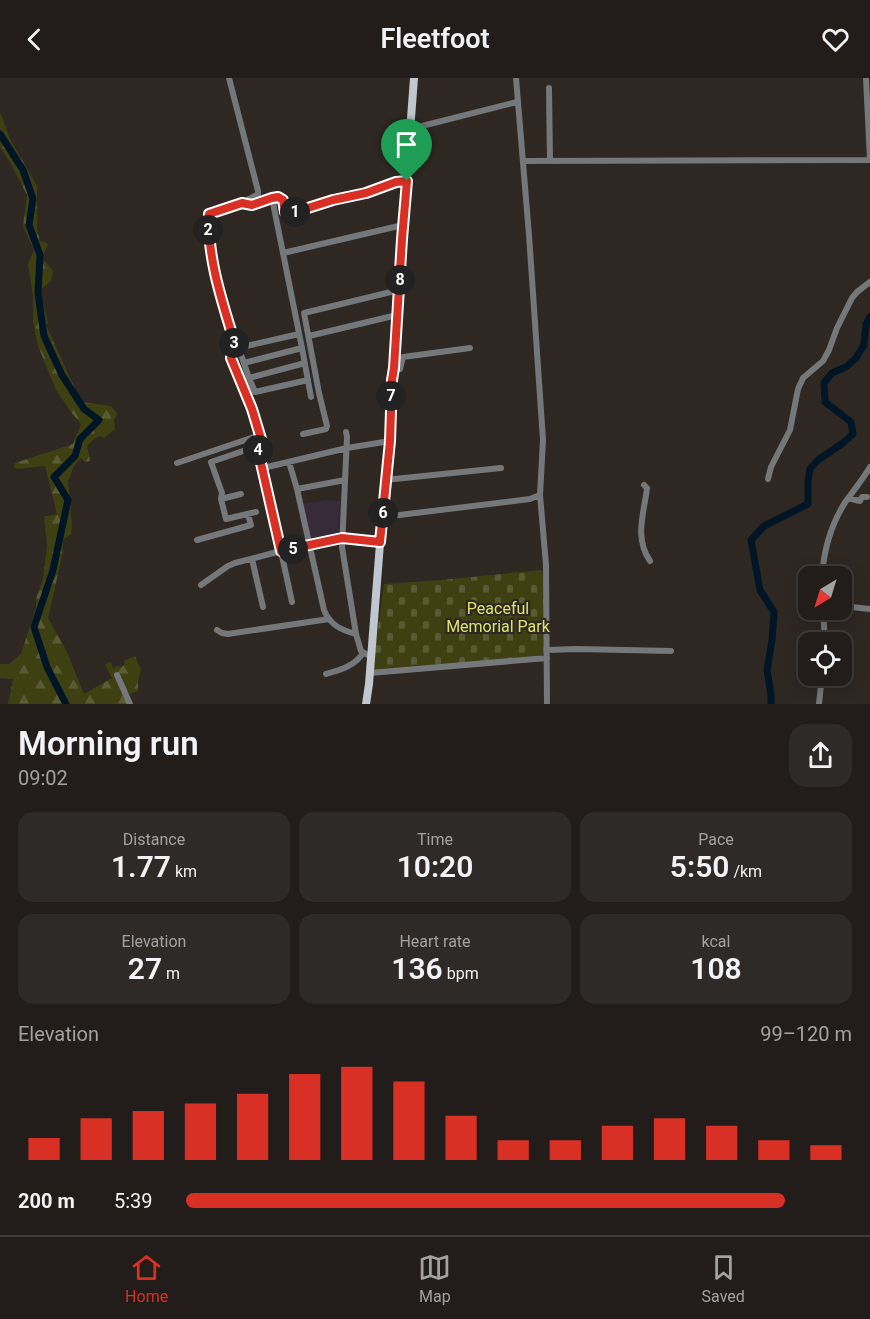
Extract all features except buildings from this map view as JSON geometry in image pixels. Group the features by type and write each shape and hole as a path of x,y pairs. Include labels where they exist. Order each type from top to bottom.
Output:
{"main road":[{"path":"366,704 370,673 367,655 390,441 392,380 414,78"}],"street":[{"path":"229,78 258,194 252,205 242,203 209,214 208,229 220,295 236,347 231,358 252,409 262,444 211,462 222,493 221,499 226,519 256,513"},
{"path":"516,78 524,161 543,440 540,495 546,565 547,704"},
{"path":"524,161 870,160 866,78"},
{"path":"549,88 550,161"},
{"path":"410,129 517,102"},
{"path":"256,200 278,197 283,200 287,214 366,193 396,182 407,181"},
{"path":"272,198 311,398"},
{"path":"283,253 404,225"},
{"path":"768,479 771,467 790,430 803,378 823,361 852,298 870,282"},
{"path":"303,434 327,427 304,313 399,290"},
{"path":"309,336 397,315"},
{"path":"299,334 240,348 239,351 256,393 308,380"},
{"path":"244,363 302,348"},
{"path":"400,369 403,357 470,348"},
{"path":"249,378 305,363"},
{"path":"326,674 338,671 367,655 360,649 356,634 342,538 346,432"},
{"path":"177,463 260,435"},
{"path":"263,468 347,448 390,441"},
{"path":"258,446 292,602"},
{"path":"289,462 322,605 329,620 340,629 356,634"},
{"path":"823,566 830,531 837,515 870,467"},
{"path":"385,480 501,468"},
{"path":"297,489 345,480"},
{"path":"644,485 647,488 642,513 641,539 644,552 650,561"},
{"path":"221,499 241,494"},
{"path":"382,517 530,499 540,495"},
{"path":"848,498 860,501 862,497 867,497"},
{"path":"197,540 251,525 248,514"},
{"path":"201,585 228,567 281,551 342,538 380,542"},
{"path":"252,559 263,607"},
{"path":"852,607 870,609"},
{"path":"217,630 228,634 329,620"},
{"path":"547,650 577,648 671,651"},
{"path":"370,673 547,658"},
{"path":"117,675 130,704"},
{"path":"819,704 821,686"}],"shaded area":[{"path":"327,500 340,501 338,536 310,542 302,504"}],"green space":[{"path":"0,112 10,139 37,186 37,229 40,241 48,244 42,258 53,271 51,281 40,290 48,323 46,325 81,402 111,406 117,413 114,420 115,429 104,438 100,436 95,438 87,446 90,461 85,462 81,458 74,466 68,480 71,534 63,540 63,552 48,618 66,650 84,694 112,678 105,664 111,662 113,668 122,667 125,660 135,656 141,670 138,691 128,695 131,704 8,704 13,679 0,678 0,664 9,664 21,654 43,579 47,546 44,516 57,514 45,466 17,469 14,467 15,463 73,444 81,424 56,390 38,346 33,321 33,296 28,264 34,250 23,226 27,195 0,147"},
{"name":"Peaceful Memorial Park","path":"542,570 545,655 372,671 384,584"}],"waterway":[{"path":"0,134 23,170 33,199 29,225 40,255 38,293 44,336 62,375 84,409 99,420 80,439 75,456 54,477 68,500 53,570 34,627 47,667 66,704"},
{"path":"771,704 767,670 774,612 760,590 751,540 764,526 808,504 810,469 818,460 853,434 851,422 825,402 824,383 832,373 846,367 856,358 864,345 866,324 870,317"}],"route":[{"path":"407,181 392,380 390,441 380,542 342,538 281,551 258,450 262,442 252,409 231,358 236,347 220,295 213,262 208,229 209,214 242,203 252,205 278,197 283,200 285,212 289,214 333,200 366,193 396,182 407,181"}]}
